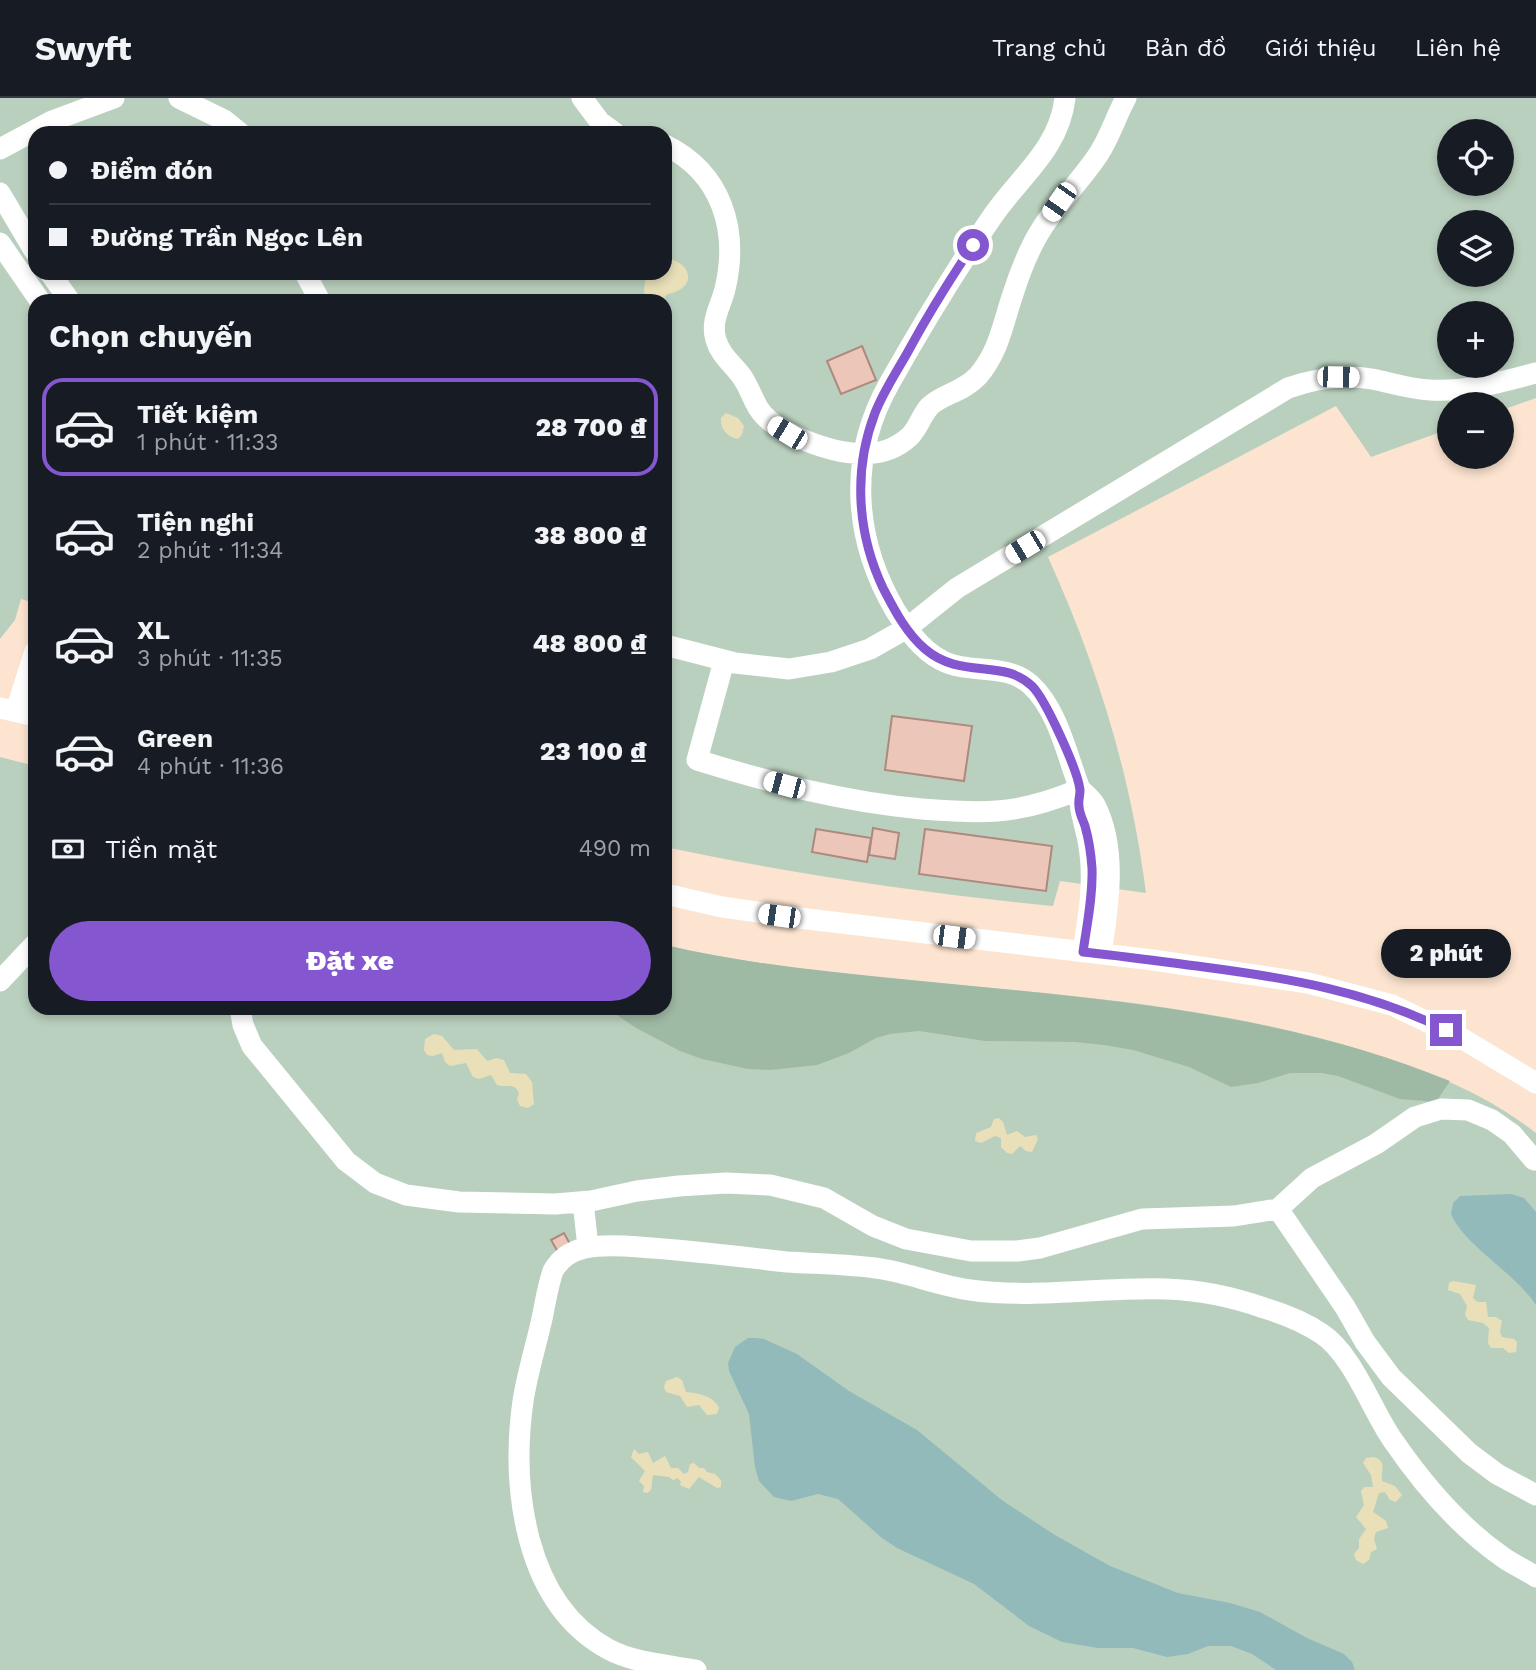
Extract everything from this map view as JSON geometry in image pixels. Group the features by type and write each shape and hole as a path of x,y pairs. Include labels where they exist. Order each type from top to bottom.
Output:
{"street":[{"path":"43,126 114,98"},
{"path":"179,98 231,126"},
{"path":"582,98 605,126"},
{"path":"1065,98 1060,122 1045,153 993,215 923,325 874,414 864,453 861,511 868,552 889,599 922,646 941,660 962,668 1009,673 1034,688 1049,710 1080,789 1095,803 1106,844 1108,888 1092,953"},
{"path":"672,149 712,185 727,216 728,272 713,330 718,346 746,382 760,410 774,425 787,433 836,452 864,453 889,449 908,438 932,404 970,384 987,363 1000,338 1016,285 1036,238 1059,202 1100,152 1126,98"},
{"path":"0,149 28,134"},
{"path":"0,193 28,240"},
{"path":"0,243 35,294"},
{"path":"672,647 724,661 789,669 810,666 870,649 907,628 957,588 1288,388 1321,378 1355,377 1411,388 1452,390 1489,385 1536,373"},
{"path":"724,661 697,760 829,795 950,811 987,812 1023,807 1080,789"},
{"path":"17,712 28,675"},
{"path":"672,896 722,907 799,918 1273,976 1340,990 1392,1005 1463,1039 1536,1083"},
{"path":"0,981 28,951"},
{"path":"241,1015 248,1038 268,1068 339,1155 359,1173 375,1182 406,1195 440,1201 555,1205 679,1185 770,1185 824,1198 873,1226 906,1239 949,1248 994,1252 1054,1245 1142,1219 1249,1215 1278,1209 1312,1178 1376,1144 1415,1117 1441,1109 1468,1110 1492,1120 1512,1134 1534,1160"},
{"path":"583,1202 588,1247"},
{"path":"1278,1209 1391,1377 1468,1453 1497,1474 1536,1495"},
{"path":"693,1670 623,1655 596,1641 569,1617 555,1600 540,1574 531,1548 521,1484 519,1444 527,1379 553,1271 561,1258 588,1247 646,1247 791,1262 862,1266 948,1286 995,1293 1046,1294 1154,1289 1191,1291 1234,1299 1275,1311 1312,1328 1338,1348 1391,1438 1428,1486 1465,1526 1536,1577"},
{"path":"1338,1348 1361,1334"}],"green space":[{"path":"0,98 1536,98 1536,398 1514,406 1514,392 1437,392 1437,433 1371,457 1336,406 1048,557 1082,638 1110,721 1131,806 1146,893 1060,881 1053,906 858,882 672,848 672,294 28,294 28,601 21,599 15,620 0,639"},
{"path":"0,757 28,764 28,1015 672,1015 672,946 780,966 1132,1003 1250,1022 1365,1051 1432,1075 1476,1094 1536,1133 1536,1670 0,1670"},
{"path":"672,946 787,967 1116,1001 1185,1011 1319,1038 1385,1057 1450,1081 1436,1102 1400,1099 1338,1076 1322,1073 1290,1073 1258,1083 1231,1087 1189,1067 1133,1050 1075,1042 985,1041 919,1031 876,1038 849,1053 817,1065 771,1070 748,1069 702,1059 680,1051 617,1015 672,1015"}],"sand":[{"path":"672,260 686,270 687,281 684,287 677,291 644,294 646,280 672,280"},
{"path":"726,413 738,418 744,426 738,439 723,429 721,418"},
{"path":"434,1034 442,1036 454,1050 477,1049 487,1061 496,1058 504,1060 510,1073 526,1074 532,1082 534,1104 528,1108 520,1106 516,1088 497,1085 491,1075 479,1079 473,1077 466,1063 450,1066 445,1062 442,1053 427,1055 424,1050 425,1039"},
{"path":"999,1118 1007,1135 1017,1131 1025,1137 1036,1135 1038,1139 1032,1152 1020,1146 1012,1154 1007,1153 1001,1147 1001,1138 995,1136 981,1143 975,1141 976,1133 991,1127 994,1119"},
{"path":"1453,1281 1476,1285 1473,1298 1477,1302 1486,1302 1488,1317 1496,1317 1502,1321 1502,1337 1517,1342 1516,1352 1491,1348 1488,1343 1489,1328 1483,1323 1468,1320 1465,1315 1467,1306 1460,1294 1448,1290 1449,1283"},
{"path":"677,1377 682,1380 686,1392 700,1394 717,1404 717,1414 707,1415 699,1405 687,1407 680,1396 666,1392 666,1381"},
{"path":"634,1449 639,1454 648,1452 653,1463 665,1456 671,1468 678,1468 684,1474 688,1472 690,1464 694,1463 699,1468 715,1474 721,1480 721,1487 717,1488 699,1477 689,1489 680,1485 678,1478 673,1480 653,1475 651,1490 643,1492 644,1486 639,1481 645,1471 631,1457"},
{"path":"1374,1457 1382,1464 1382,1481 1395,1486 1402,1495 1396,1502 1390,1500 1385,1492 1379,1493 1373,1512 1386,1521 1388,1528 1376,1532 1374,1539 1377,1549 1371,1552 1369,1560 1363,1564 1356,1560 1354,1554 1366,1529 1356,1517 1364,1505 1361,1491 1364,1487 1373,1487 1371,1475 1363,1463 1366,1458"}],"water":[{"path":"1511,1194 1524,1198 1536,1212 1536,1305 1516,1282 1467,1237 1451,1214 1453,1203 1460,1196"},
{"path":"748,1338 764,1339 797,1354 849,1391 917,1430 1003,1501 1110,1566 1178,1593 1260,1612 1307,1638 1344,1654 1355,1670 1276,1670 1252,1654 1231,1646 1208,1646 1188,1654 1167,1657 1133,1648 1098,1648 1062,1642 1029,1626 974,1584 897,1548 838,1499 818,1494 791,1501 774,1497 759,1481 749,1414 729,1371 728,1363 735,1347"}],"building":[{"path":"862,346 876,380 841,394 827,361"},
{"path":"892,716 972,726 964,781 885,770"},
{"path":"873,828 899,833 895,859 869,855"},
{"path":"816,829 871,838 867,862 812,852"},
{"path":"925,829 1052,846 1046,891 919,874"},
{"path":"564,1233 571,1246 558,1252 551,1240"}],"route":[{"path":"973,245 923,325 874,414 862,470 863,532 868,552 889,599 922,646 941,660 962,668 987,669 1018,676 1034,688 1049,710 1080,789 1079,806 1090,850 1092,886 1083,952 1273,976 1308,983 1392,1005 1446,1030"}]}
